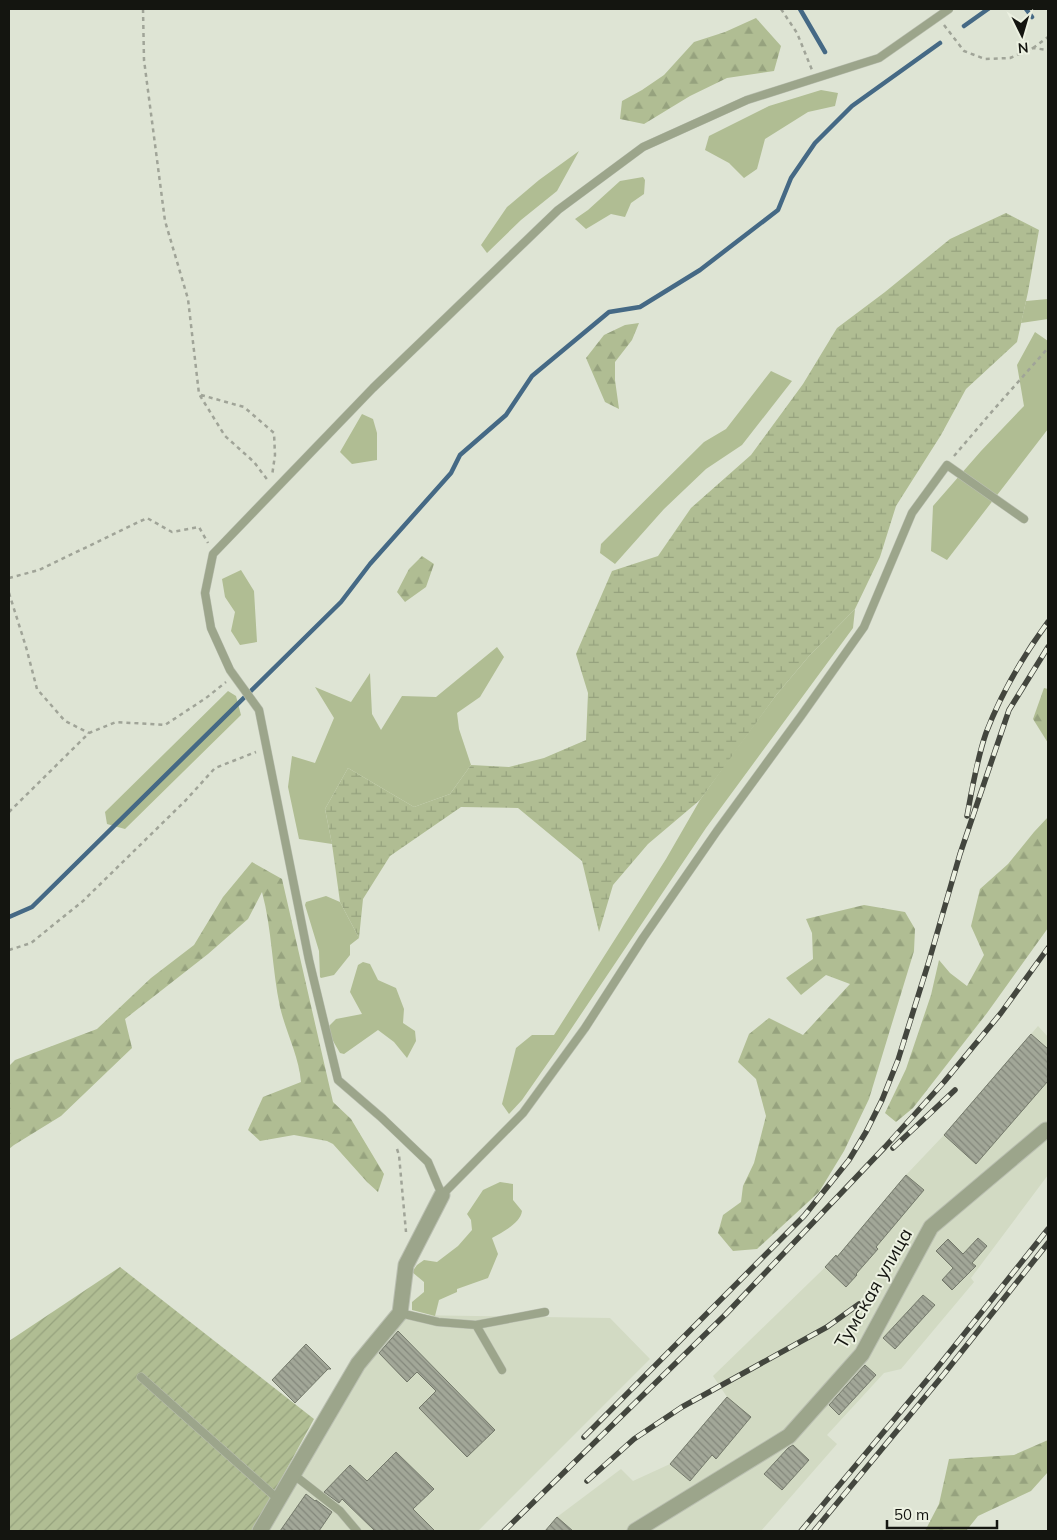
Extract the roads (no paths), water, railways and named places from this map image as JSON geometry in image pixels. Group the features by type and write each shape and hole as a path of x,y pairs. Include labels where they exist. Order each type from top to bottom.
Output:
{"street":[{"name":"Тумская улица","path":"635,1531 788,1436 862,1354 931,1227 1046,1130"},
{"path":"260,1531 358,1364 400,1313 406,1265 442,1195"}],"lane":[{"path":"949,9 879,58 748,100 643,147 558,210 373,388 213,554 205,592 211,628 230,670 259,710 309,960 338,1080 382,1118 428,1162 442,1195 523,1113 585,1028 642,938 864,627 912,513 947,465 1024,519"},
{"path":"400,1313 438,1322 476,1325 545,1312"},
{"path":"476,1325 502,1370"},
{"path":"141,1377 279,1500"},
{"path":"294,1474 340,1511 357,1531"}],"waterway":[{"path":"800,9 825,52"},
{"path":"964,26 988,9"},
{"path":"1026,9 1032,17"},
{"path":"9,917 32,907 341,602 370,564 451,473 460,455 506,415 532,376 609,312 640,307 700,270 778,210 791,178 815,143 852,106 940,43"}],"railway":[{"path":"967,816 980,753 992,718 1013,676 1048,622"},
{"path":"584,1437 804,1216 849,1160 866,1132 882,1100 898,1060 960,854 1009,710 1048,647"},
{"path":"504,1531 726,1314 885,1147 944,1082 1001,1013 1048,948"},
{"path":"893,1148 955,1090"},
{"path":"801,1531 937,1368 1048,1229"},
{"path":"814,1531 944,1374 1048,1243"},
{"path":"587,1481 634,1439 682,1407 827,1327 859,1304"}]}
